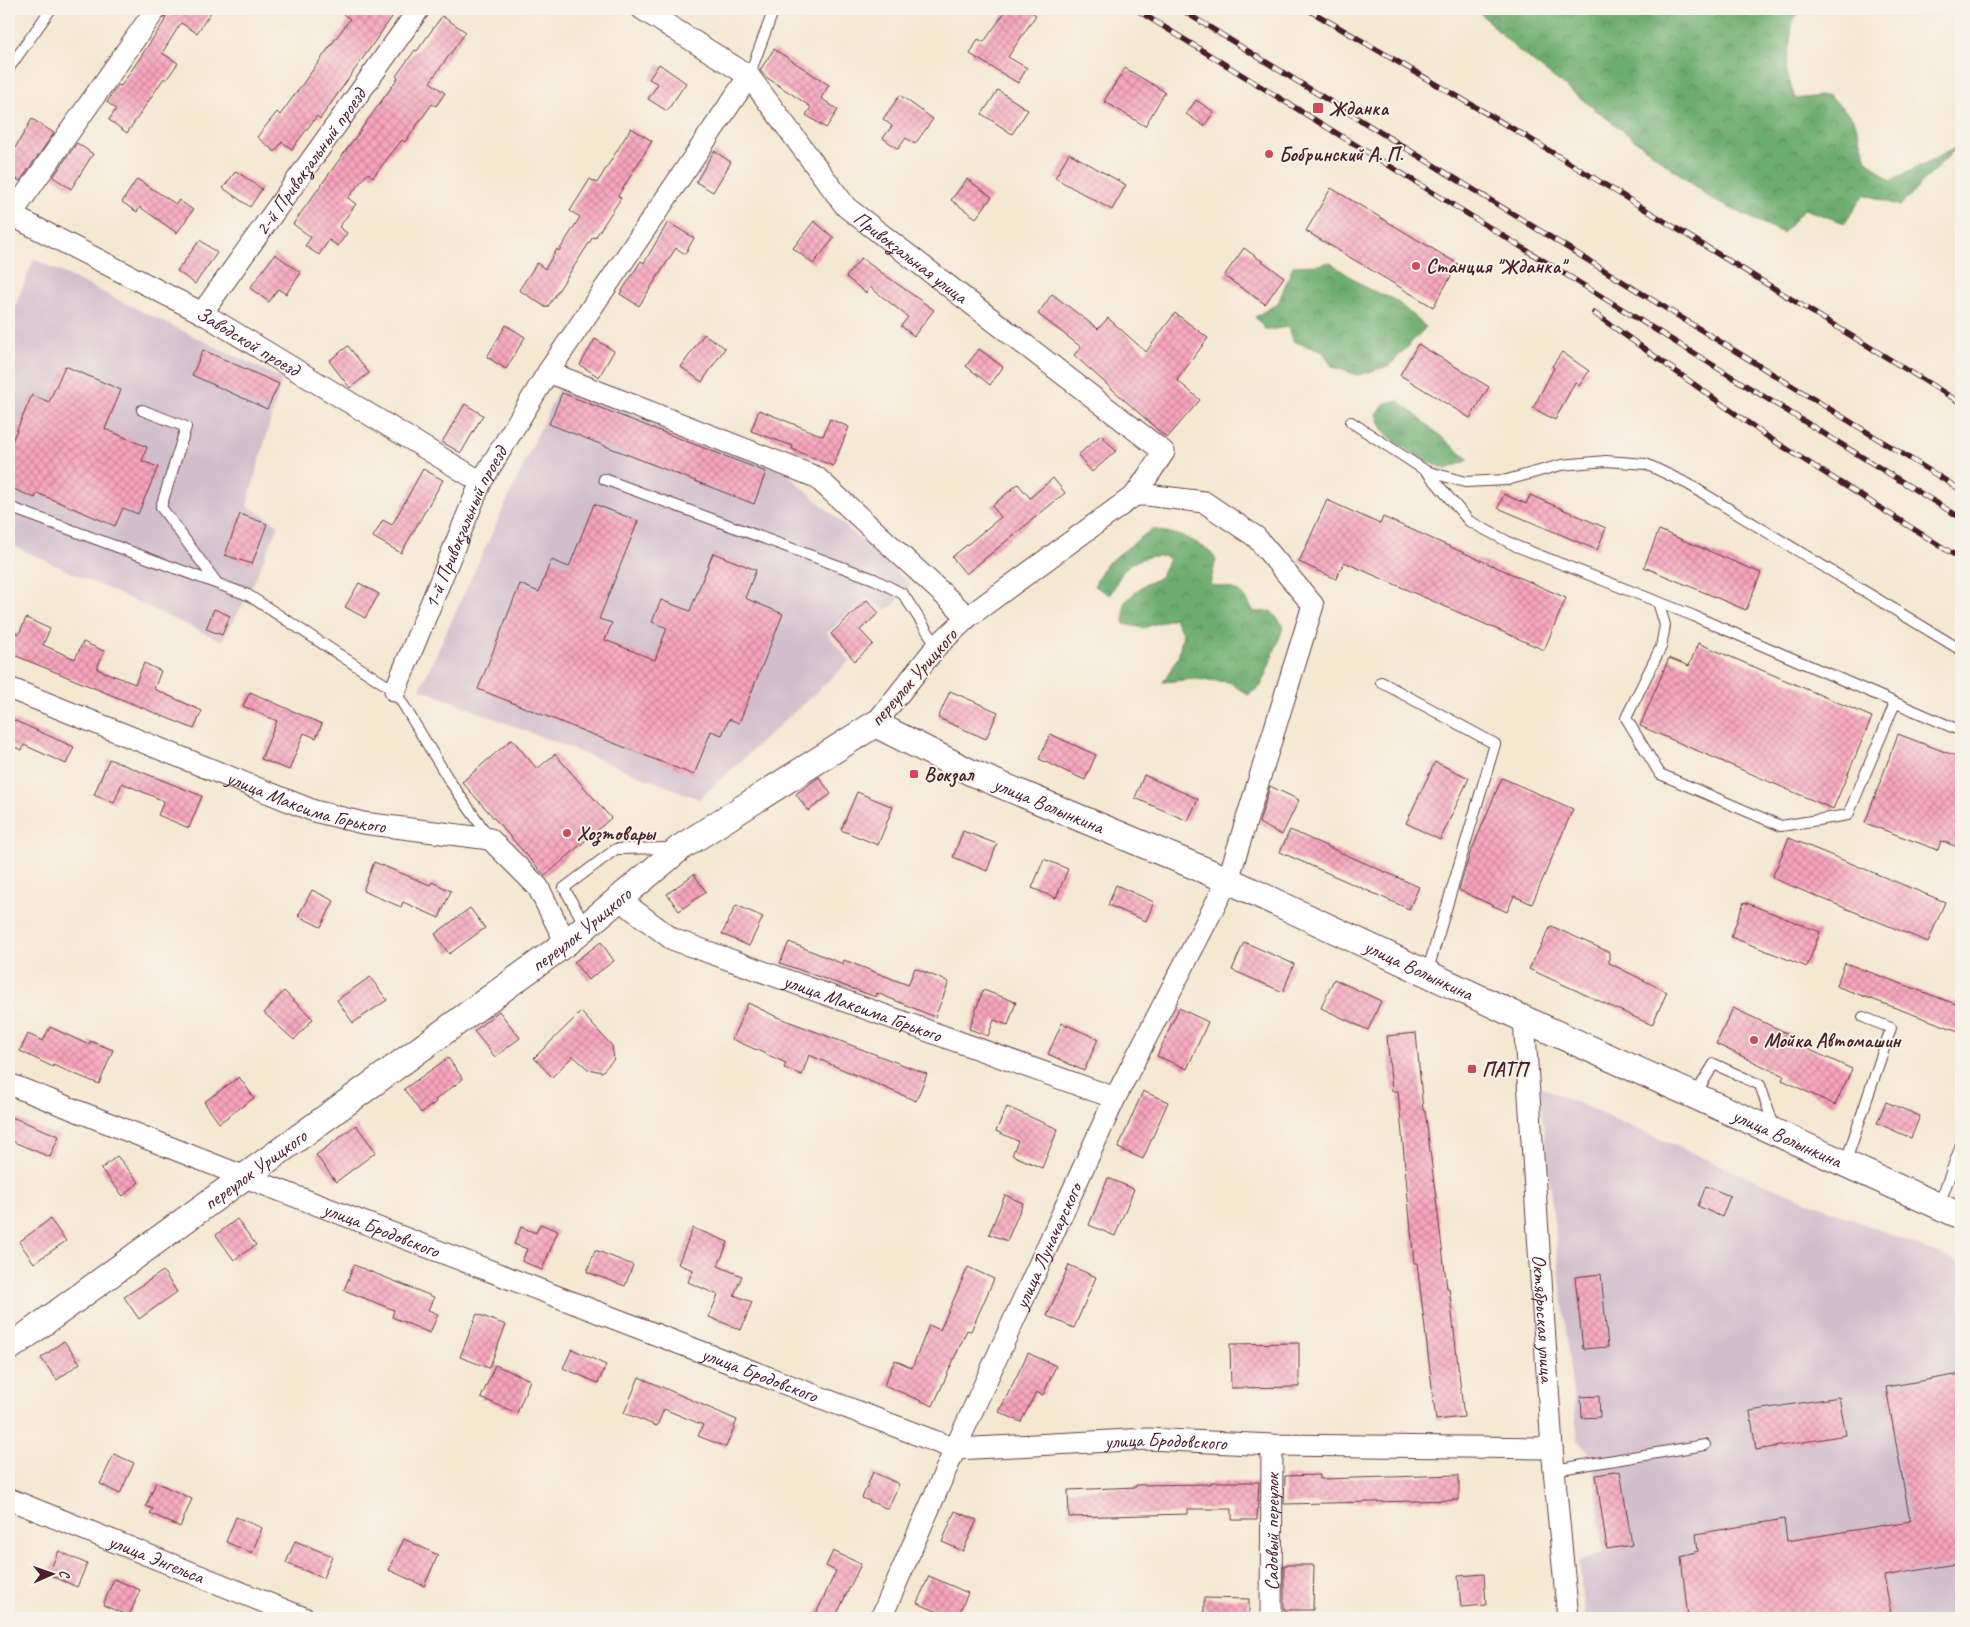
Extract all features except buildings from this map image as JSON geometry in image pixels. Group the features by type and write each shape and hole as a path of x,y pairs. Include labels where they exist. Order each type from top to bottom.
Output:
{"street":[{"path":"10,214 156,9"},
{"name":"2-й Привокзальный проезд","path":"202,313 418,9"},
{"name":"Привокзальная улица","path":"642,9 749,76 846,207 1164,452 1135,495"},
{"name":"1-й Привокзальный проезд","path":"395,691 481,482 548,372 749,76"},
{"name":"Заводской проезд","path":"10,214 202,313 481,482"},
{"path":"548,372 816,477 968,617"},
{"name":"переулок Урицкого","path":"9,1348 566,943 680,848 875,724 937,646 968,617 1135,495"},
{"name":"улица Луначарского","path":"881,1618 955,1449 1115,1098 1228,880 1313,605 1256,537 1204,502 1135,495"},
{"name":"улица Максима Горького","path":"9,688 314,811 363,824 490,839"},
{"name":"улица Волынкина","path":"875,724 970,772 1228,880 1524,1019 1950,1211"},
{"path":"490,839 538,887 566,943"},
{"name":"улица Максима Горького","path":"619,898 672,939 1115,1098"},
{"name":"Октябрьская улица","path":"1524,1019 1552,1448 1568,1618"},
{"name":"улица Бродовского","path":"9,1084 245,1177 955,1449 1148,1439 1272,1445 1552,1448"},
{"name":"Садовый переулок","path":"1271,1618 1272,1445"},
{"name":"улица Энгельса","path":"9,1499 304,1618"}],"lane":[{"path":"9,68 51,9"},
{"path":"749,76 774,9"},
{"path":"142,410 186,427 160,506 217,584"},
{"path":"1351,422 1426,471 1470,521 1516,546 1658,602 1961,731"},
{"path":"1426,471 1465,482 1507,480 1561,465 1606,460 1646,464 1688,484 1961,650"},
{"path":"604,479 881,583 903,594 937,646"},
{"path":"9,507 248,595 395,691 449,780 490,839"},
{"path":"1658,602 1665,625 1661,647 1626,718 1660,774 1668,778 1781,826 1848,816 1895,703"},
{"path":"1381,682 1495,744 1427,973"},
{"path":"586,927 564,888 616,849 680,848"},
{"path":"1845,1164 1891,1028 1863,1017"},
{"path":"1694,1096 1714,1064 1737,1074 1760,1085 1776,1133"},
{"path":"1950,1211 1961,1145"},
{"path":"1554,1470 1705,1445"}],"shaded area":[{"path":"34,259 282,379 247,506 279,525 248,595 222,641 9,544 9,321"},
{"path":"560,386 784,471 911,585 895,604 886,610 867,597 827,633 850,661 699,799 420,689"},
{"name":"ПАТП","path":"1539,1086 1726,1168 1961,1263 1961,1618 1585,1618 1579,1561 1603,1553 1593,1458 1578,1440"}],"green space":[{"path":"1476,9 1801,9 1793,19 1786,70 1795,99 1829,95 1854,119 1867,160 1891,181 1957,147 1900,206 1864,194 1845,223 1804,209 1783,233 1713,200 1514,47"},
{"path":"1329,262 1368,289 1394,299 1426,327 1389,366 1358,375 1333,367 1323,352 1293,341 1289,327 1266,330 1255,317 1278,303 1293,266 1318,265"},
{"path":"1399,401 1469,460 1446,469 1421,458 1395,441 1382,427 1377,414 1385,403"},
{"path":"1152,529 1187,538 1210,552 1216,559 1210,585 1226,587 1237,591 1246,599 1254,612 1271,611 1284,626 1261,686 1248,695 1229,682 1195,679 1163,682 1178,657 1183,633 1174,618 1143,628 1124,624 1124,603 1142,586 1161,577 1169,558 1153,556 1131,564 1122,573 1110,595 1094,586 1105,565"}],"railway":[{"path":"1135,9 1961,518"},
{"path":"1180,9 1961,490"},
{"path":"1307,9 1527,137 1961,403"},
{"path":"1594,313 1768,437 1961,559"}],"place":[{"name":"Жданка","path":"1318,108"},
{"name":"Бобринский А. П.","path":"1269,154"},
{"name":"Станция \"Жданка\"","path":"1416,266"},
{"name":"Вокзал","path":"914,774"},
{"name":"Хозтовары","path":"567,833"},
{"name":"Мойка Автомашин","path":"1754,1040"},
{"name":"ПАТП","path":"1472,1069"}]}
